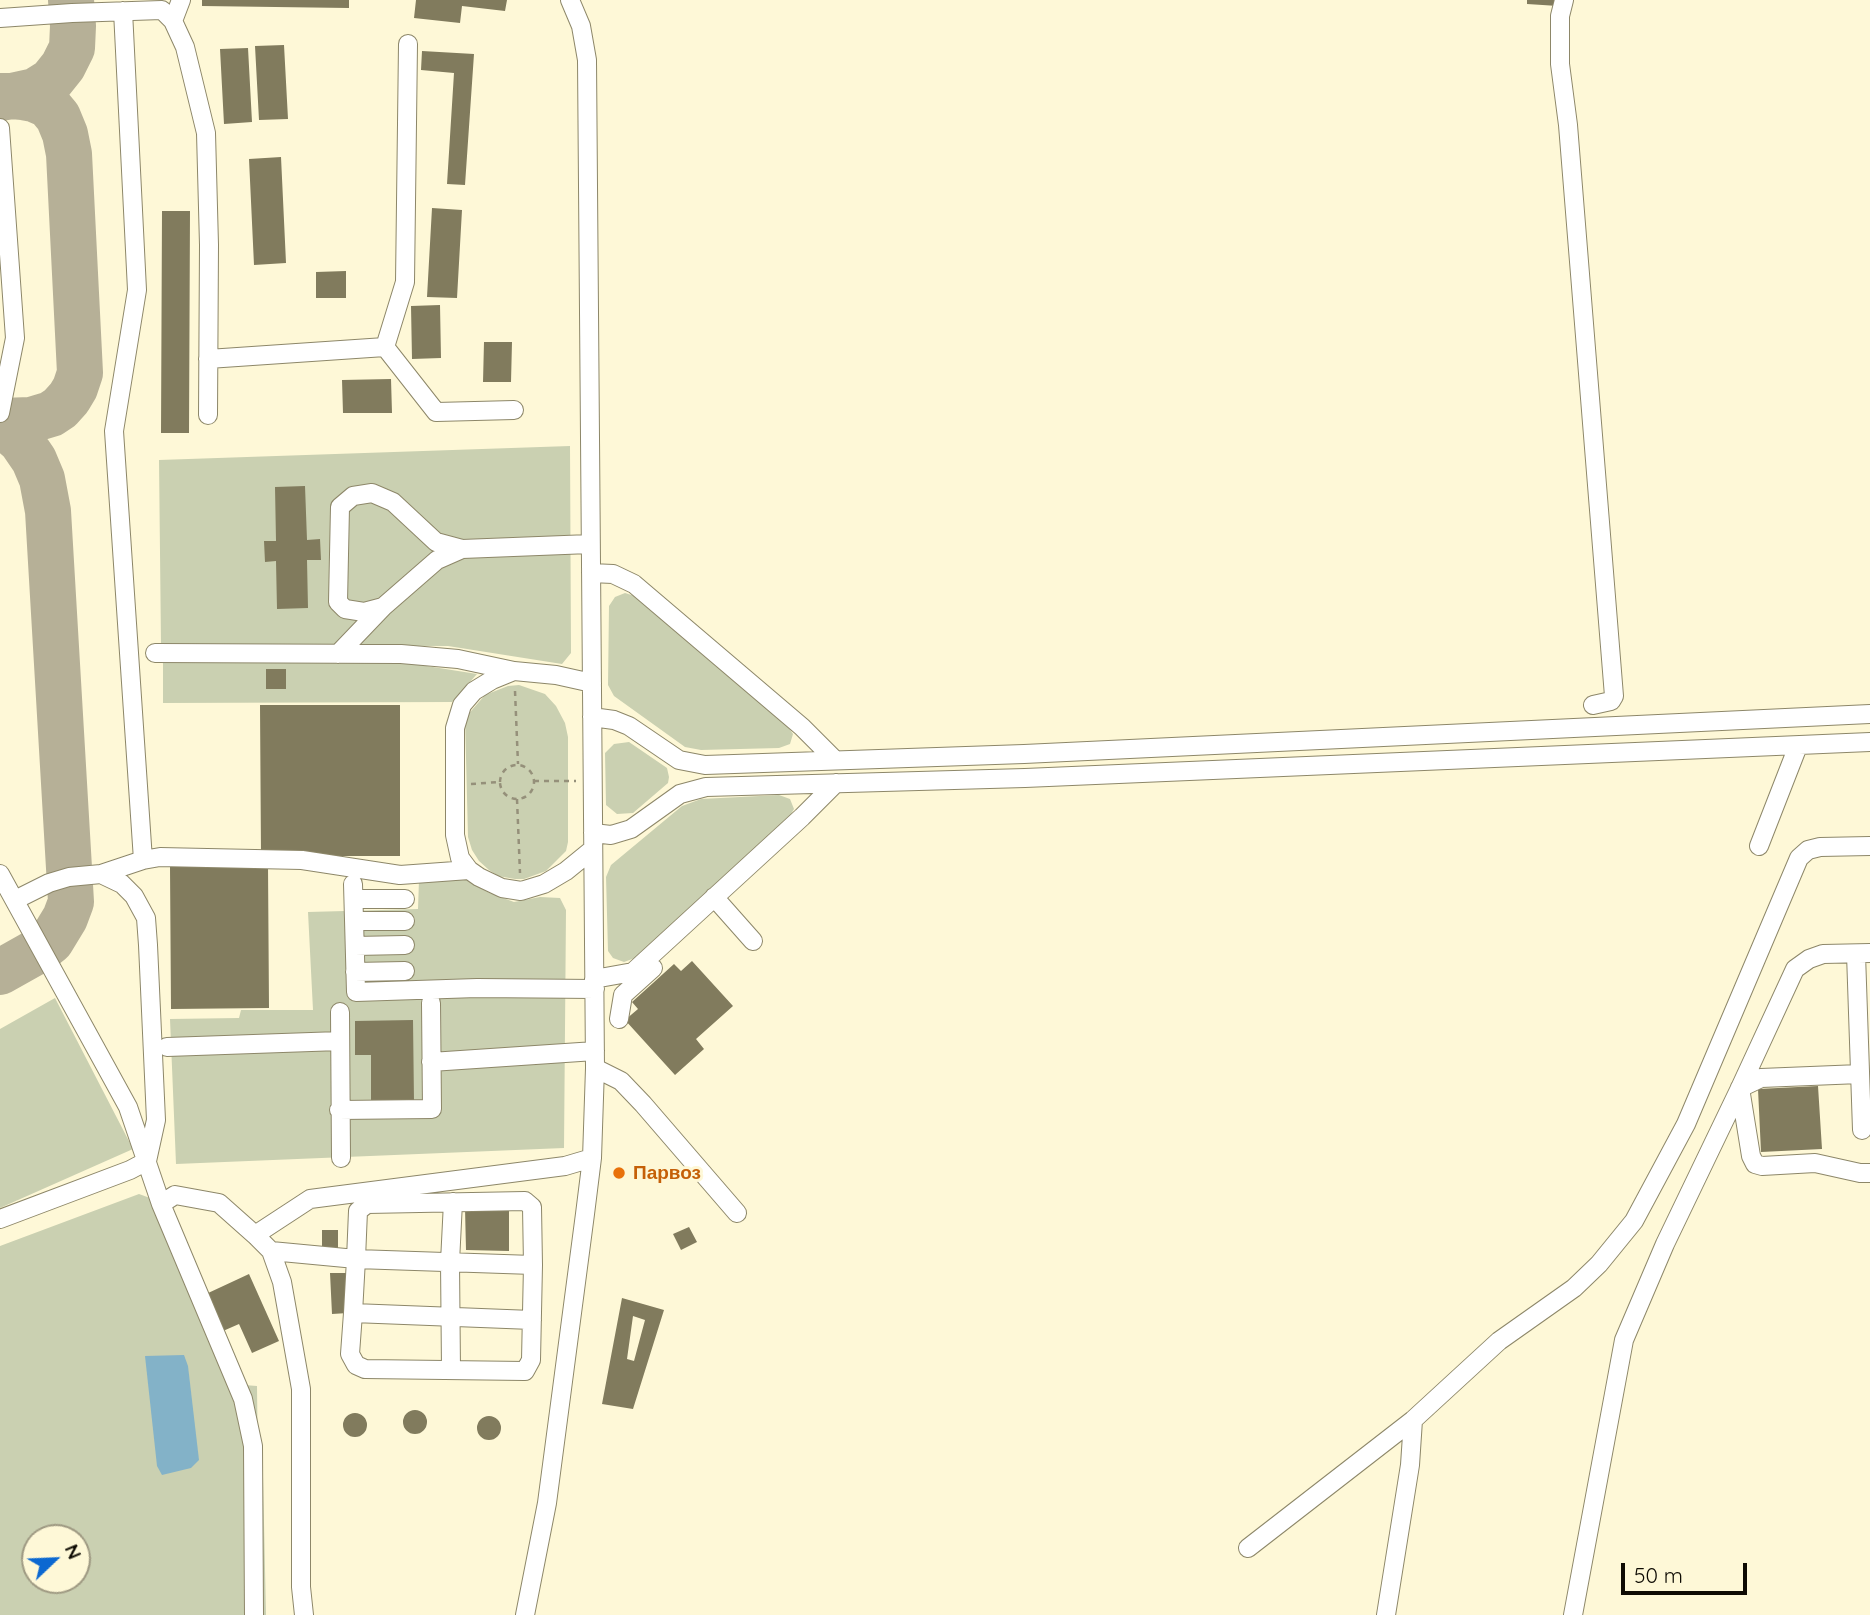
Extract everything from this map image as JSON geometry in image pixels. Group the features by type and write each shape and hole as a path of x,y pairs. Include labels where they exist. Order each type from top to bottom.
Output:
{"street":[{"path":"173,21 181,0"},
{"path":"525,1615 547,1503 592,1158 595,1059 587,60 581,26 570,0"},
{"path":"1564,0 1560,16 1560,64 1568,125 1614,696 1611,701 1593,705"},
{"path":"0,18 123,11 154,5 173,21 185,47 206,132 209,245 208,415"},
{"path":"123,11 136,290 114,431 143,860"},
{"path":"385,347 405,282 408,44"},
{"path":"0,128 15,338 0,413"},
{"path":"208,359 385,347"},
{"path":"385,347 436,412 514,410"},
{"path":"383,607 364,612 345,609 338,602 340,507 353,496 372,494 393,502 436,542 462,550"},
{"path":"338,653 383,607 437,560 462,550 590,544"},
{"path":"591,573 612,574 634,584 802,727 834,759"},
{"path":"155,653 401,654 458,659 592,683"},
{"path":"514,671 474,691 461,705 455,728 455,835 460,858 470,870 502,888 521,891 544,884 566,871 593,841 631,829 680,793 706,787 1025,778 1870,743"},
{"path":"592,717 614,720 629,726 679,760 705,765 1024,754 1870,714"},
{"path":"1759,846 1798,746"},
{"path":"405,899 354,892 356,992 594,984 633,972 836,783"},
{"path":"1248,1548 1412,1420 1499,1341 1574,1288 1599,1264 1634,1221 1686,1124 1799,858 1808,850 1820,846 1870,846"},
{"path":"15,900 49,883 69,877 102,874 160,857 302,860 400,875 470,870"},
{"path":"0,874 128,1107 161,1204 243,1399 253,1446 254,1615"},
{"path":"0,1219 131,1170 147,1161 156,1120 146,918 134,896 122,884 102,874"},
{"path":"714,897 753,941"},
{"path":"354,920 405,920"},
{"path":"619,1019 623,995 701,922"},
{"path":"355,946 405,945"},
{"path":"1573,1615 1624,1340 1665,1244 1795,969 1808,959 1823,954 1863,953 1860,1074 1862,1129"},
{"path":"355,972 405,971"},
{"path":"340,1110 432,1109 431,1003"},
{"path":"340,1012 341,1158"},
{"path":"167,1047 340,1041"},
{"path":"431,1062 595,1059 643,1104 737,1213"},
{"path":"1740,1087 1761,1078 1860,1074"},
{"path":"1740,1087 1751,1156 1755,1164 1762,1166 1815,1163 1870,1173"},
{"path":"255,1234 310,1199 565,1166 592,1158"},
{"path":"161,1204 175,1195 219,1203 271,1251 282,1282 301,1389 304,1615"},
{"path":"525,1201 532,1207 533,1265 531,1360 525,1371 365,1370 356,1365 351,1354 356,1259 358,1211 367,1204 525,1201"},
{"path":"451,1370 450,1262 453,1202"},
{"path":"271,1251 356,1259 533,1265"},
{"path":"353,1313 532,1320"},
{"path":"1386,1615 1410,1465 1412,1420"}],"path":[{"path":"514,671 518,764"},
{"path":"518,764 529,770 534,781 531,792 517,799 503,793 499,782 503,771 518,764"},
{"path":"534,781 592,781"},
{"path":"455,785 499,782"},
{"path":"517,799 521,891"}],"green space":[{"path":"570,446 571,653 562,664 448,646 161,645 159,460"},
{"path":"625,593 638,597 787,725 793,734 790,744 779,748 701,750 685,747 614,696 608,685 609,606 615,597"},
{"path":"163,661 395,661 477,674 452,702 163,703"},
{"path":"519,685 545,694 556,706 565,723 568,737 566,851 546,871 524,879 498,876 489,870 472,850 468,837 465,718 485,695 508,686"},
{"path":"629,742 667,768 668,783 633,813 617,814 606,805 605,753 614,744"},
{"path":"779,795 790,799 794,809 788,819 635,958 624,962 613,958 608,951 606,877 611,865 682,806 701,799"},
{"path":"461,877 514,902 540,897 560,898 566,910 564,1148 176,1164 170,1019 239,1018 241,1010 313,1010 308,912 418,909 419,880"},
{"path":"55,998 133,1149 0,1208 0,1029"},
{"path":"139,1194 172,1206 244,1385 257,1386 258,1471 263,1477 266,1615 0,1615 0,1246"}],"water":[{"path":"184,1355 188,1366 199,1460 191,1468 162,1475 157,1466 145,1356"}],"building":[{"path":"202,0 349,0 349,8 202,6"},
{"path":"416,0 507,0 505,11 462,6 460,23 414,18"},
{"path":"1527,0 1559,0 1558,6 1527,4"},
{"path":"284,45 288,119 259,120 255,46"},
{"path":"248,48 252,122 224,124 220,49"},
{"path":"422,51 474,54 465,185 447,184 454,73 421,70"},
{"path":"281,157 286,263 254,265 249,159"},
{"path":"432,208 462,210 457,298 427,297"},
{"path":"162,211 190,211 189,433 161,433"},
{"path":"346,271 346,298 316,298 316,272"},
{"path":"440,305 441,358 412,359 411,306"},
{"path":"484,342 512,342 511,382 483,382"},
{"path":"391,379 392,413 343,413 342,380"},
{"path":"305,486 307,540 320,539 321,560 307,560 308,608 277,609 276,561 265,562 264,541 276,541 275,487"},
{"path":"266,669 286,669 286,689 266,689"},
{"path":"260,705 400,705 400,856 261,856"},
{"path":"268,866 269,1008 171,1009 170,867"},
{"path":"692,961 733,1006 696,1039 704,1049 675,1075 625,1020 638,1009 632,1002 674,964 681,971"},
{"path":"413,1020 414,1102 371,1102 371,1055 355,1055 355,1021"},
{"path":"1818,1086 1822,1149 1761,1152 1758,1089"},
{"path":"465,1208 509,1208 509,1251 466,1250"},
{"path":"689,1227 697,1242 681,1250 673,1234"},
{"path":"322,1230 338,1230 338,1251 322,1251"},
{"path":"330,1273 347,1273 348,1313 332,1314"},
{"path":"249,1274 279,1341 252,1353 239,1324 223,1331 206,1294"},
{"path":"622,1298 664,1310 633,1409 602,1404","holes":["633,1316 645,1320 634,1361 627,1359"]},
{"path":"415,1410 426,1417 427,1422 420,1433 415,1434 404,1427 403,1422 410,1411"},
{"path":"355,1413 366,1420 367,1425 360,1436 355,1437 344,1430 343,1425 350,1414"},
{"path":"489,1416 500,1423 501,1428 494,1439 489,1440 478,1433 477,1428 484,1417"}],"taxiway":[{"path":"1,96 35,91 51,81 63,66 72,48 71,0"},
{"path":"0,98 23,97 48,105 58,117 65,134 69,154 80,373 69,398 51,414 31,420 0,421"},
{"path":"0,423 21,441 34,460 42,479 48,511 71,902 51,941 0,972"}],"place":[{"name":"Парвоз","path":"619,1173"}]}
